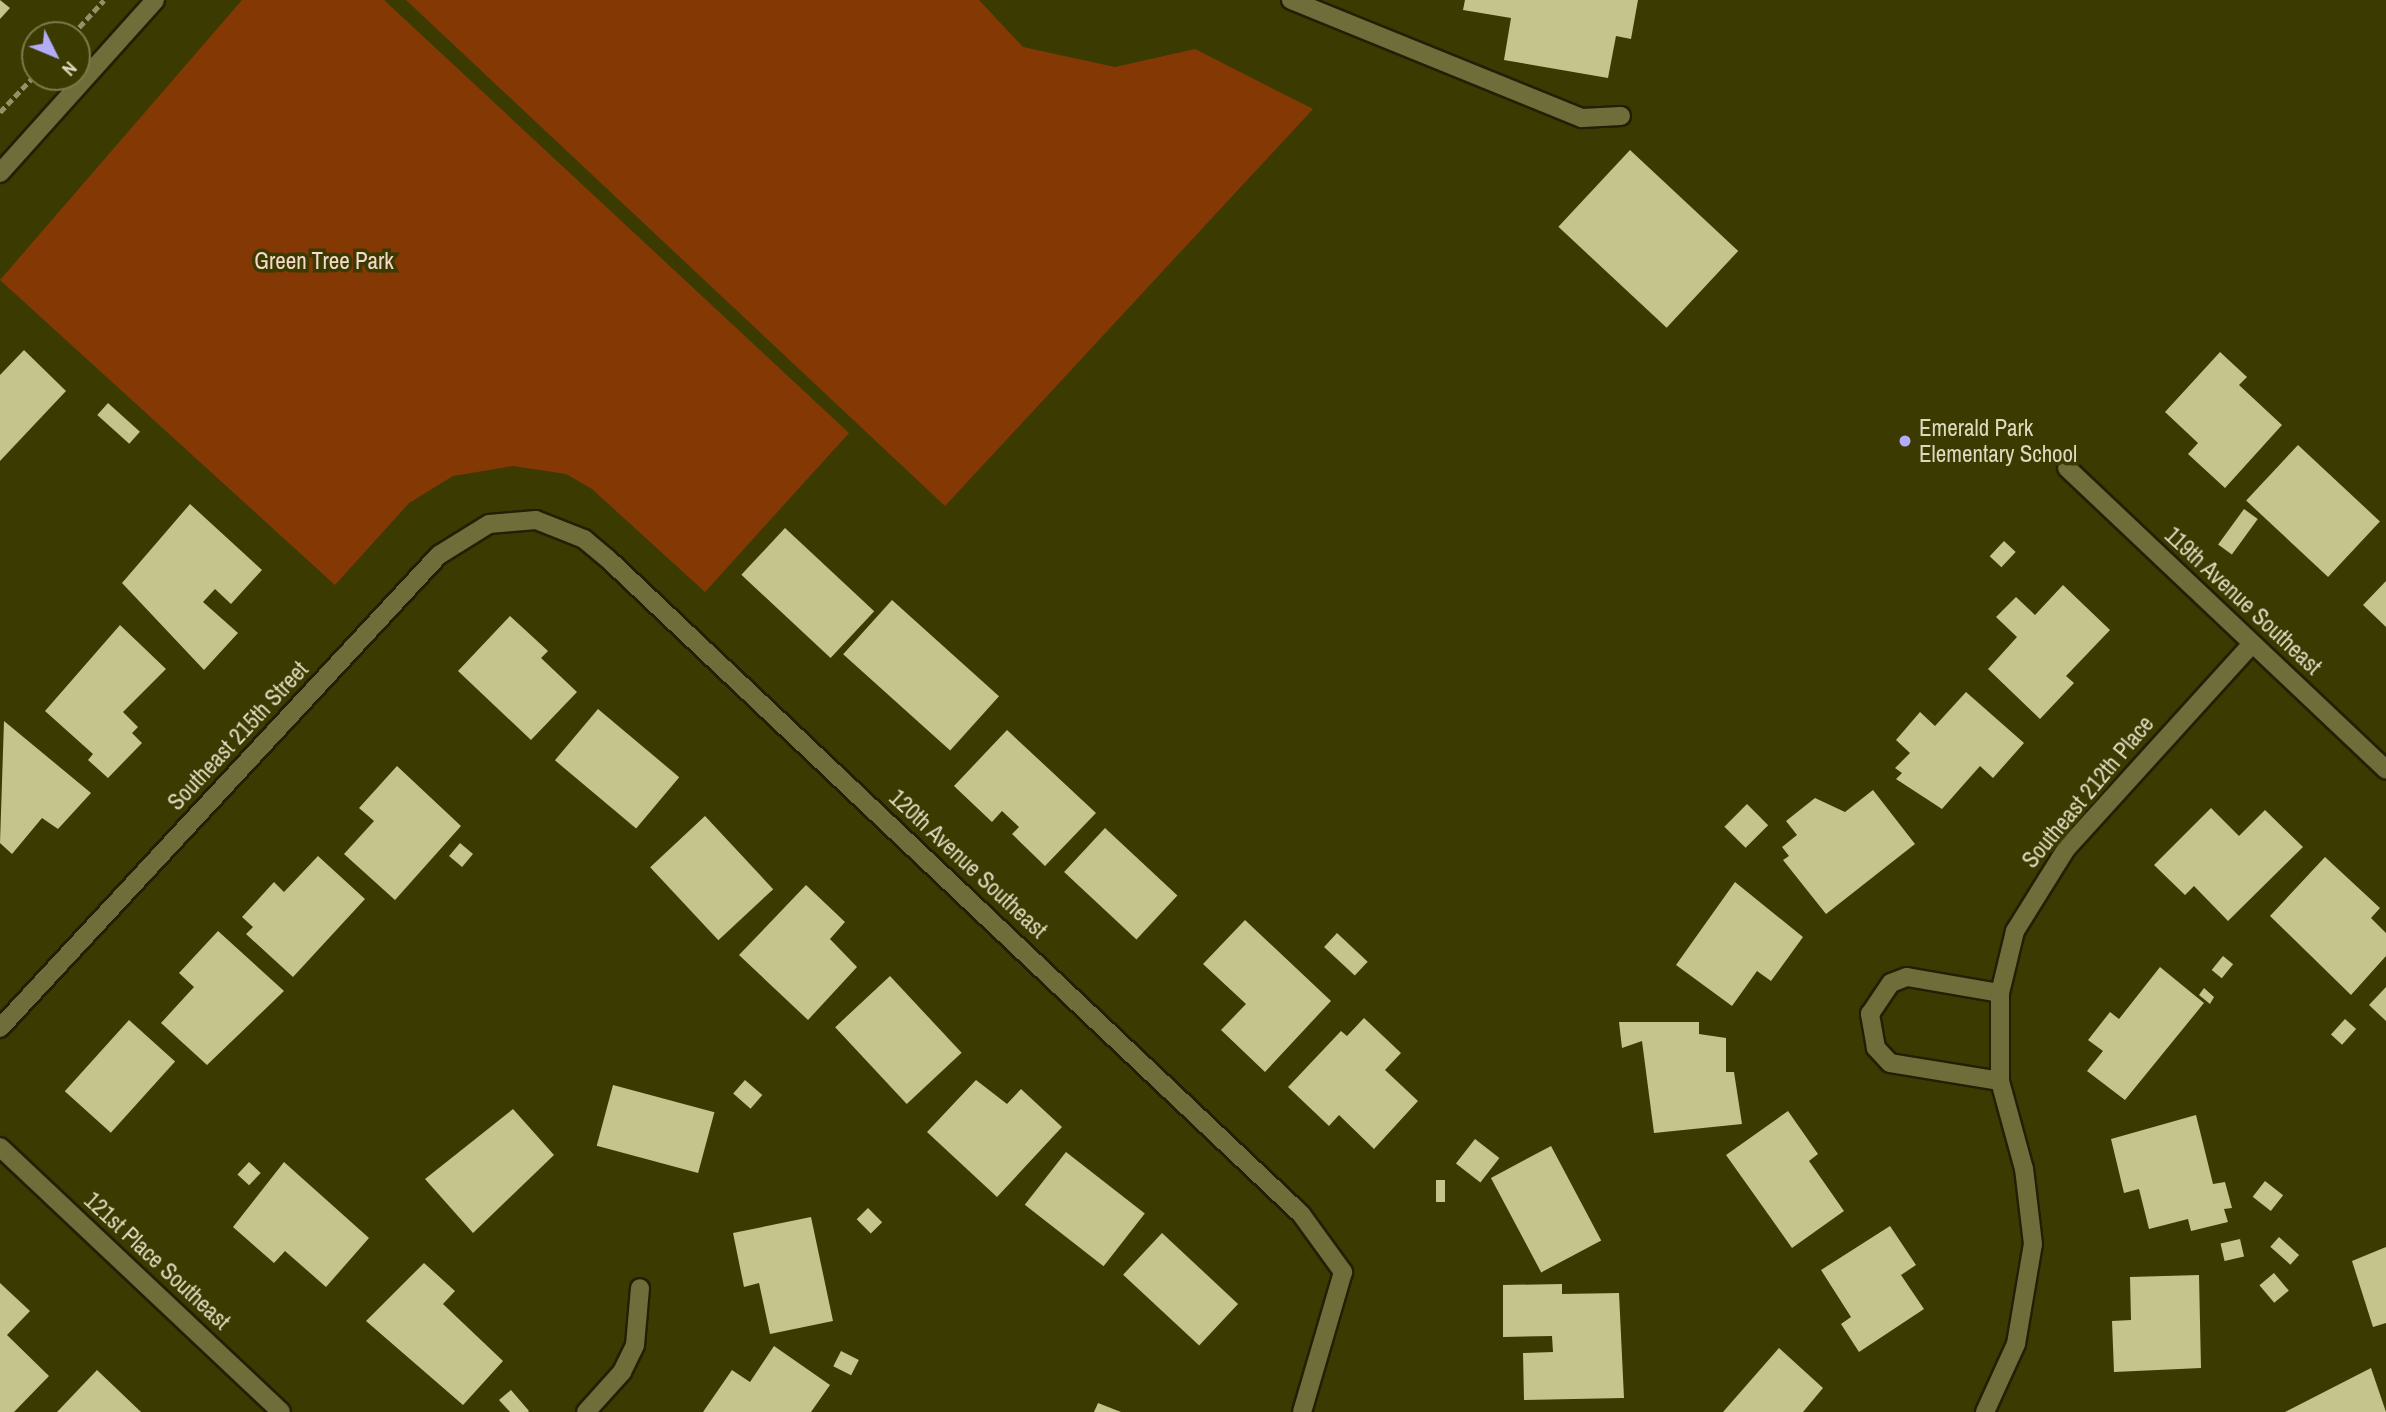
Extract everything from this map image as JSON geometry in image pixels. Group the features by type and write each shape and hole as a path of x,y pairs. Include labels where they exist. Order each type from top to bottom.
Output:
{"street":[{"path":"0,173 155,0"},
{"path":"1291,0 1582,118 1621,116"},
{"name":"119th Avenue Southeast","path":"2067,468 2386,770"},
{"name":"Southeast 215th Street","path":"0,1028 439,555 489,524 536,520"},
{"name":"120th Avenue Southeast","path":"536,520 584,539 608,559 1278,1189 1343,1272 1302,1412"},
{"name":"Southeast 212th Place","path":"1984,1412 2019,1333 2033,1244 2024,1169 2000,1082 2000,993 2015,931 2045,877 2252,643"},
{"path":"2000,993 1907,977 1891,984 1870,1014 1876,1048 1890,1063 2000,1082"},
{"name":"121st Place Southeast","path":"0,1147 281,1412"},
{"path":"586,1412 622,1372 635,1345 640,1289"}],"path":[{"path":"85,21 104,0"},
{"path":"0,111 21,89"}],"green space":[{"name":"Green Tree Park","path":"242,0 384,0 849,433 705,592 592,489 566,474 513,466 453,476 409,503 335,585 0,280"},
{"path":"406,0 979,0 1023,47 1115,67 1195,49 1313,109 945,506"}],"building":[{"path":"0,0 10,8 0,19"},
{"path":"1465,0 1638,0 1631,39 1616,36 1608,78 1504,60 1511,18 1463,10"},
{"path":"1630,150 1738,251 1667,328 1558,227"},
{"path":"24,350 66,391 0,461 0,375"},
{"path":"2220,352 2247,377 2239,385 2282,425 2225,488 2188,454 2198,443 2165,412"},
{"path":"108,403 140,432 129,444 97,415"},
{"path":"2298,445 2380,521 2328,577 2246,501"},
{"path":"190,504 262,570 231,604 215,589 203,602 238,633 204,670 122,583"},
{"path":"2244,509 2258,519 2232,555 2218,545"},
{"path":"785,528 874,611 831,658 741,575"},
{"path":"2004,541 2016,552 2001,567 1990,556"},
{"path":"2386,581 2386,627 2363,605"},
{"path":"2063,585 2110,630 2066,676 2074,683 2040,719 1988,669 2017,637 1996,617 2016,597 2035,615"},
{"path":"892,600 999,696 950,751 843,654"},
{"path":"510,616 548,651 541,658 577,692 531,740 458,671"},
{"path":"120,625 166,669 123,712 138,727 132,733 142,743 108,778 88,760 93,754 45,711"},
{"path":"1966,692 2024,743 1993,778 1980,766 1942,809 1896,779 1902,773 1895,768 1910,753 1896,740 1920,712 1935,726"},
{"path":"598,709 679,777 636,828 555,760"},
{"path":"4,721 91,793 58,829 42,818 12,854 0,843"},
{"path":"1007,730 1096,813 1045,866 1012,834 1019,827 1002,811 992,822 954,786"},
{"path":"397,766 461,826 395,900 344,854 374,821 359,808"},
{"path":"1873,790 1915,844 1826,914 1783,860 1789,856 1782,847 1797,835 1786,821 1815,798 1845,812"},
{"path":"1747,804 1768,825 1746,848 1724,827"},
{"path":"2211,808 2239,836 2265,810 2303,847 2228,921 2194,886 2185,895 2154,865"},
{"path":"705,816 773,889 718,940 650,867"},
{"path":"1105,828 1177,896 1136,939 1064,872"},
{"path":"460,843 473,854 462,867 449,856"},
{"path":"318,856 365,899 293,977 246,934 253,927 242,917 274,882 284,892"},
{"path":"2325,857 2380,908 2371,918 2386,933 2386,956 2351,995 2270,916"},
{"path":"1735,882 1803,937 1771,981 1757,971 1732,1006 1676,965"},
{"path":"806,885 845,922 830,939 857,967 808,1020 739,955"},
{"path":"1245,920 1331,1001 1265,1072 1221,1030 1246,1004 1203,964"},
{"path":"218,931 284,991 207,1065 161,1023 194,987 179,973"},
{"path":"1337,933 1368,962 1355,976 1324,947"},
{"path":"2223,956 2233,964 2222,978 2212,970"},
{"path":"2160,967 2204,1003 2125,1100 2087,1071 2103,1051 2088,1040 2110,1012 2119,1019"},
{"path":"890,976 962,1053 907,1104 835,1027"},
{"path":"2386,987 2386,1021 2369,1005"},
{"path":"2204,988 2214,997 2210,1004 2199,995"},
{"path":"1364,1018 1401,1053 1385,1070 1418,1101 1374,1149 1339,1115 1329,1126 1288,1087 1341,1031 1347,1036"},
{"path":"2345,1019 2356,1029 2342,1045 2331,1035"},
{"path":"129,1020 175,1061 111,1133 65,1091"},
{"path":"1619,1022 1699,1022 1699,1034 1726,1038 1726,1072 1734,1072 1742,1124 1654,1133 1642,1041 1622,1048"},
{"path":"745,1080 762,1095 751,1109 733,1094"},
{"path":"976,1080 1007,1104 1021,1089 1062,1127 997,1197 927,1132"},
{"path":"613,1085 714,1112 698,1173 597,1146"},
{"path":"513,1109 554,1155 473,1233 425,1179"},
{"path":"1788,1111 1818,1154 1809,1161 1844,1211 1792,1248 1726,1155"},
{"path":"2196,1115 2213,1184 2225,1182 2232,1208 2224,1209 2228,1222 2191,1231 2188,1219 2149,1229 2139,1189 2124,1193 2111,1139"},
{"path":"1475,1139 1499,1158 1480,1183 1456,1163"},
{"path":"1551,1146 1601,1240 1541,1272 1491,1178"},
{"path":"1066,1152 1145,1214 1104,1266 1025,1205"},
{"path":"249,1162 261,1173 249,1185 237,1174"},
{"path":"284,1162 369,1238 326,1287 285,1251 274,1263 233,1227"},
{"path":"1436,1180 1445,1180 1445,1202 1436,1202"},
{"path":"2265,1181 2283,1195 2271,1211 2253,1197"},
{"path":"868,1208 882,1222 871,1233 857,1219"},
{"path":"811,1217 833,1321 770,1334 759,1283 744,1287 733,1233"},
{"path":"1890,1226 1916,1265 1901,1275 1924,1309 1859,1352 1841,1324 1851,1317 1821,1270"},
{"path":"1162,1233 1238,1304 1199,1346 1123,1275"},
{"path":"2279,1237 2299,1255 2290,1265 2270,1247"},
{"path":"2240,1239 2244,1257 2225,1261 2221,1243"},
{"path":"2386,1247 2386,1323 2373,1327 2352,1261"},
{"path":"424,1263 455,1291 443,1304 503,1361 463,1405 366,1321"},
{"path":"2274,1273 2289,1291 2274,1303 2259,1285"},
{"path":"2199,1275 2201,1368 2114,1372 2112,1321 2131,1320 2130,1277"},
{"path":"0,1283 30,1311 7,1335 49,1376 14,1412 0,1412"},
{"path":"1562,1284 1562,1294 1619,1293 1624,1398 1524,1400 1523,1353 1553,1352 1552,1336 1503,1337 1503,1285"},
{"path":"774,1346 830,1385 811,1412 703,1412 732,1370 750,1382"},
{"path":"1779,1348 1823,1388 1803,1412 1723,1412"},
{"path":"841,1351 859,1360 851,1375 833,1366"},
{"path":"2371,1368 2386,1412 2285,1412"},
{"path":"97,1370 141,1412 57,1412"},
{"path":"511,1390 528,1412 510,1412 499,1400"},
{"path":"1098,1403 1121,1412 1094,1412"}],"place":[{"name":"Emerald Park Elementary School","path":"1905,441"}]}
